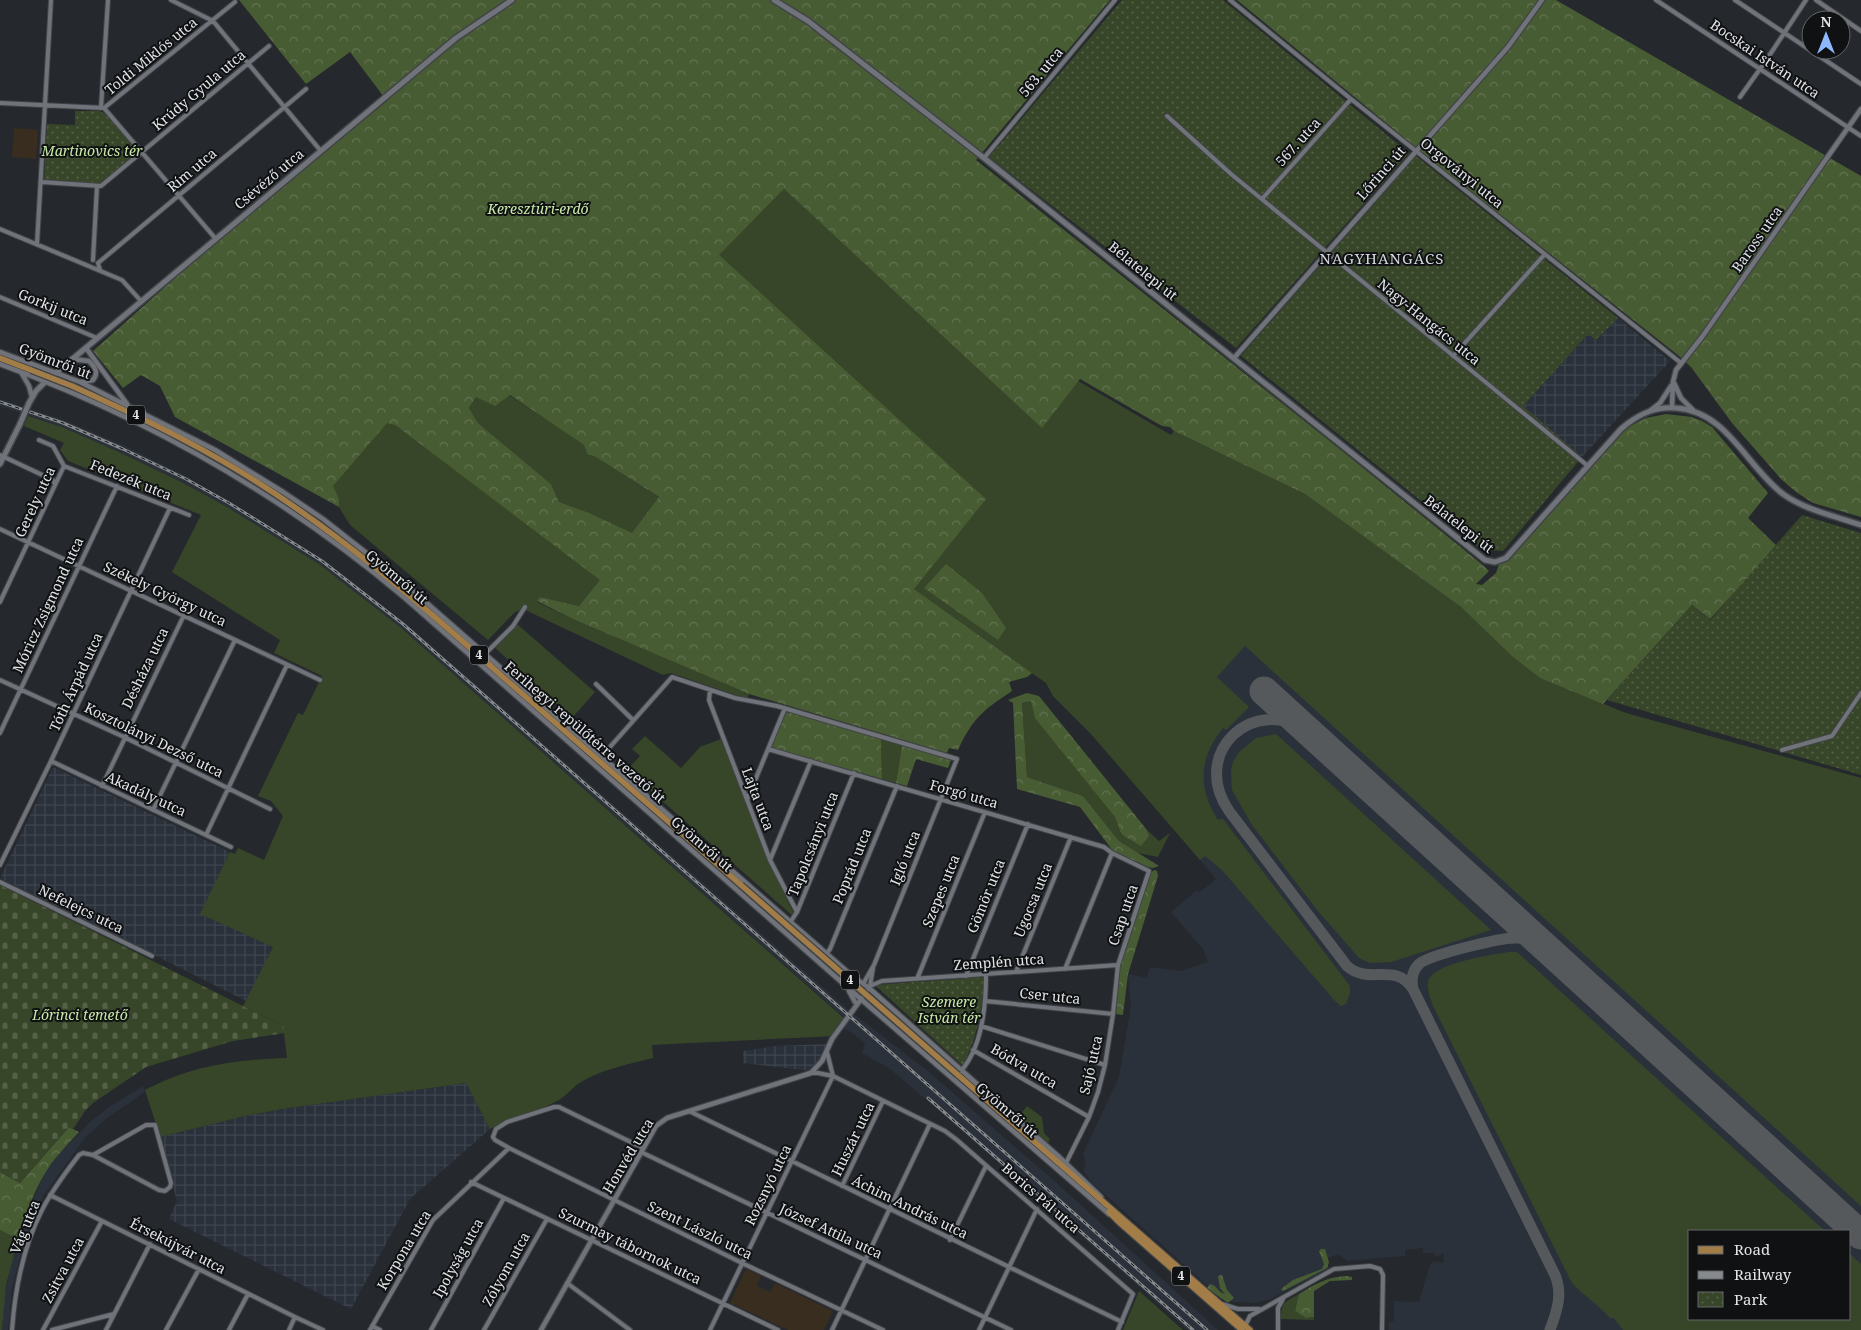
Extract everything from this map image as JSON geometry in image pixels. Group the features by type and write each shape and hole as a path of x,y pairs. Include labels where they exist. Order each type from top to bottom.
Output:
{"main road":[{"name":"Csévéző utca","path":"0,464 2,456 37,389 456,38 512,0"},
{"name":"Bélatelepi út","path":"774,0 808,21 984,158 1485,560 1495,562"},
{"name":"Ferihegyi repülőtérre vezető út","path":"0,358 33,367 134,414 199,448 241,472 332,533 412,597 959,1073 1122,1221 1245,1329"},
{"name":"Baross utca","path":"1495,562 1506,558 1621,429 1637,416 1650,411 1672,408"},
{"path":"1672,408 1693,410 1707,416 1721,426 1762,476 1783,494 1805,506 1861,524"},
{"name":"Ferihegyi repülőtérre vezető út","path":"1122,1221 1218,1302 1245,1329"}],"street":[{"path":"37,244 51,0"},
{"path":"108,0 103,108 215,238"},
{"path":"170,0 213,21 320,150"},
{"name":"563. utca","path":"984,158 1115,0"},
{"name":"Orgoványi utca","path":"1230,0 1681,363"},
{"name":"Lőrinci út","path":"1234,358 1508,47 1542,0"},
{"name":"Bocskai István utca","path":"1656,0 1861,136"},
{"path":"1735,0 1861,84"},
{"path":"1740,96 1806,0"},
{"path":"1816,0 1861,31"},
{"name":"Toldi Miklós utca","path":"103,108 235,2"},
{"name":"Krúdy Gyula utca","path":"95,185 101,186 269,46"},
{"name":"Rím utca","path":"98,262 306,90"},
{"name":"567. utca","path":"1262,199 1351,99"},
{"path":"0,103 103,108"},
{"name":"Baross utca","path":"1672,408 1674,375 1681,363 1702,337 1861,109"},
{"name":"Nagy-Hangács utca","path":"1167,116 1231,174 1326,253 1588,466"},
{"path":"42,182 95,185 93,260"},
{"path":"0,229 122,280 141,301"},
{"path":"1453,356 1545,254"},
{"path":"85,264 93,260 98,262 100,270"},
{"name":"Gorkij utca","path":"0,297 97,338"},
{"name":"Gyömrői út","path":"86,348 128,405"},
{"name":"Gyömrői út","path":"0,352 33,367 57,372 80,382 215,450 323,519 398,577 862,984 869,987 959,1073 1066,1163 1122,1221"},
{"path":"72,359 89,361 96,372 93,380 80,382"},
{"name":"Gyömrői út","path":"0,364 21,371 132,419 201,455 279,503 332,540 405,598 857,996 1122,1221"},
{"path":"21,371 35,374 39,367 33,367"},
{"name":"Gyömrői út","path":"21,371 29,386 31,400"},
{"path":"66,390 62,386 62,380 71,378"},
{"path":"1673,382 1680,398 1693,410"},
{"name":"Baross utca","path":"1650,411 1660,403 1673,382"},
{"path":"39,440 53,446 64,466"},
{"path":"2,456 54,480 55,486"},
{"name":"Fedezék utca","path":"64,466 189,515"},
{"name":"Gerely utca","path":"0,602 64,466"},
{"name":"Móricz Zsigmond utca","path":"0,733 117,486"},
{"name":"Tóth Árpád utca","path":"0,866 170,508"},
{"name":"Székely György utca","path":"0,529 320,680"},
{"path":"486,654 513,626 525,607"},
{"name":"Désháza utca","path":"102,786 184,615"},
{"path":"153,810 235,640"},
{"path":"206,835 287,664"},
{"path":"602,756 672,677 746,701 785,708 747,800"},
{"name":"Kosztolányi Dezső utca","path":"0,680 74,713 270,809"},
{"path":"596,684 633,720"},
{"name":"Lajta utca","path":"710,690 709,700 770,860 797,912"},
{"path":"1782,750 1832,736 1861,692"},
{"name":"Igló utca","path":"785,708 957,759 874,965 869,976 862,984"},
{"name":"Forgó utca","path":"768,749 1104,847 1148,871"},
{"name":"Akadály utca","path":"51,761 231,847"},
{"path":"770,860 811,761"},
{"name":"Tapolcsányi utca","path":"791,921 797,912 854,773"},
{"name":"Poprád utca","path":"827,953 897,786"},
{"name":"Szepes utca","path":"917,979 985,812"},
{"name":"Gömör utca","path":"966,976 1028,824"},
{"name":"Ugocsa utca","path":"1016,972 1071,837"},
{"path":"1065,969 1112,853"},
{"name":"Csap utca","path":"1118,965 1148,871"},
{"name":"Nefelejcs utca","path":"0,882 152,956"},
{"name":"Zemplén utca","path":"869,987 882,981 1118,965"},
{"name":"Sajó utca","path":"1066,1163 1089,1117 1105,1065 1118,965"},
{"path":"959,1073 973,1050 981,1026 986,975"},
{"name":"Igló utca","path":"869,976 869,987"},
{"name":"Zemplén utca","path":"869,976 882,981"},
{"path":"855,1008 855,1002 862,984"},
{"path":"846,986 855,1002"},
{"path":"811,1073 818,1066 842,1026 862,1000 869,987"},
{"name":"Cser utca","path":"985,1000 1113,1014"},
{"path":"855,1008 868,1005"},
{"path":"981,1026 1105,1065"},
{"name":"Bódva utca","path":"973,1050 1089,1117"},
{"path":"811,1073 833,1076 827,1052"},
{"name":"Honvéd utca","path":"541,1330 653,1130 662,1120 811,1073"},
{"name":"Borics Pál utca","path":"833,1076 950,1134 1133,1294 1122,1322"},
{"name":"Rozsnyó utca","path":"710,1330 833,1076"},
{"name":"Huszár utca","path":"842,1186 883,1101"},
{"name":"József Attila utca","path":"509,1148 495,1140 493,1137 496,1129 507,1122 554,1107 565,1110 767,1214 1011,1330"},
{"name":"Áchim András utca","path":"689,1111 950,1240 1122,1322"},
{"path":"832,1330 930,1124"},
{"name":"Vág utca","path":"12,1330 13,1308 25,1254 41,1211 50,1195 79,1155 83,1153 93,1154 159,1190 165,1191 170,1187 171,1183 155,1125 146,1125 93,1154"},
{"name":"Korpona utca","path":"371,1328 428,1227 437,1215 509,1148"},
{"name":"Szent László utca","path":"509,1148 883,1330"},
{"path":"950,1240 986,1166"},
{"name":"Szurmay tábornok utca","path":"471,1182 778,1330"},
{"name":"Érsekújvár utca","path":"50,1195 323,1330"},
{"name":"Ipolyság utca","path":"431,1330 504,1198"},
{"path":"979,1330 1037,1209"},
{"name":"Zólyom utca","path":"484,1330 547,1219"},
{"name":"Zsitva utca","path":"43,1330 102,1221"},
{"path":"106,1330 150,1244"},
{"path":"1245,1329 1250,1316 1334,1270 1375,1267 1380,1269 1383,1274 1382,1330"},
{"path":"166,1330 199,1269"},
{"path":"567,1283 630,1330"},
{"path":"229,1330 248,1294"},
{"path":"1278,1330 1278,1308 1283,1299"},
{"path":"1218,1302 1238,1309 1262,1309"},
{"path":"52,1330 114,1314"},
{"path":"289,1330 295,1317"},
{"path":"1118,1330 1122,1322"},
{"path":"371,1328 380,1330"}],"shaded area":[{"path":"14,128 38,130 36,159 12,157"},
{"path":"1618,318 1670,361 1582,457 1523,406 1588,334 1597,340"},
{"path":"1078,381 1171,435 1174,431 1540,678 1626,713 1861,778 1861,1330 1389,1330 1389,1322 1394,1321 1394,1301 1419,1302 1429,1267 1433,1261 1443,1263 1444,1253 1436,1257 1434,1253 1423,1253 1423,1248 1405,1250 1405,1256 1347,1261 1338,1254 1326,1259 1329,1269 1268,1300 1255,1303 1234,1302 1218,1295 1092,1183 1083,1170 1086,1165 1083,1154 1119,1077 1131,1006 1128,974 1147,978 1150,967 1180,971 1208,962 1203,949 1171,912 1197,890 1199,893 1216,879 1130,777 1053,696 1046,683 914,589"},
{"path":"0,399 64,420 125,446 187,477 324,560 404,622 850,1011 929,1072 1060,1186 1218,1330 1188,1330 890,1069 862,1053 865,1043 842,1026 846,1019 400,627 319,564 227,507 183,483 62,427 0,406"},
{"path":"53,767 230,852 201,914 273,947 246,1001 0,878"},
{"path":"827,1044 817,1064 811,1071 743,1063 743,1051 775,1046"},
{"path":"466,1083 490,1129 410,1199 351,1309 169,1219 177,1201 160,1137 282,1109"},
{"path":"143,1086 145,1092 106,1119 85,1138 44,1195 27,1234 18,1264 12,1288 8,1330 2,1330 4,1301 10,1266 25,1217 45,1173 59,1154 91,1121 112,1105"},
{"path":"746,1269 761,1276 757,1286 770,1292 775,1283 833,1311 824,1330 788,1330 730,1303"}],"green space":[{"name":"Keresztúri-erdő","path":"239,0 1110,0 976,160 1484,566 1489,571 1476,584 1482,585 1496,573 1499,564 1508,561 1626,428 1646,418 1666,414 1692,417 1712,427 1768,493 1748,518 1777,546 1710,619 1692,605 1603,704 1540,678 1512,656 1461,607 1305,494 1174,431 1170,427 1162,426 1080,379 1042,428 784,189 719,255 986,499 914,589 1032,673 1027,677 1009,682 1012,691 979,716 968,730 958,750 949,748 947,753 749,694 575,620 537,601 540,597 579,606 600,580 395,425 387,423 333,486 339,499 339,507 175,417 160,386 141,375 123,388 93,351 219,239 387,101 350,52 306,84","holes":["510,395 584,445 588,455 594,456 659,497 632,533 587,512 559,502 551,484 478,423 469,408 476,397 495,406"]},
{"path":"1122,0 1223,0 1409,153 1236,348 989,157"},
{"path":"1237,0 1556,0 1861,176 1861,517 1813,503 1796,492 1781,479 1732,423 1691,367 1679,356 1425,155"},
{"name":"Martinovics tér","path":"75,111 99,111 110,116 138,153 101,184 44,180 47,124 75,125"},
{"path":"1416,156 1618,318 1596,340 1588,334 1523,406 1582,457 1503,551 1482,550 1241,356"},
{"path":"784,189 1042,427 1078,381 1171,435 1174,431 1305,494 1461,607 1512,655 1540,678 1626,713 1861,778 1861,1206 1245,646 1217,677 1249,707 1226,730 1223,728 1209,750 1205,761 1204,773 1207,796 1218,820 1223,819 1350,986 1350,993 1346,1004 1341,1006 1335,1001 1222,870 1205,856 1200,860 1090,733 1053,696 1046,683 914,589 718,255"},
{"path":"509,395 585,445 588,455 594,456 660,498 632,534 587,512 559,502 551,484 478,423 469,408 476,397"},
{"path":"28,416 62,427 183,483 227,507 319,564 400,627 846,1020 835,1036 652,1045 653,1058 616,1067 598,1074 581,1082 563,1097 549,1105 490,1129 466,1083 282,1109 160,1137 145,1090 180,1075 214,1065 249,1060 287,1058 283,1026 243,1006 273,947 200,914 230,852 235,854 238,848 264,860 283,816 271,801 258,796 298,713 303,715 322,676 274,653 280,640 172,572 201,515 68,461 60,450 64,443 24,426"},
{"path":"387,422 395,425 601,580 579,606 540,597 537,602 749,694 747,699 671,673 663,675 523,609 515,612 488,640 350,525 339,507 339,499 332,486"},
{"path":"1802,515 1861,533 1861,775 1607,700 1692,605 1710,620"},
{"path":"946,564 982,593 1006,628 998,640 924,588"},
{"path":"517,624 595,692 572,718 494,647"},
{"path":"1027,693 1039,696 1147,830 1149,836 1141,846 1121,834 1115,817 1035,718 1031,701 1022,703 1027,777 1083,796 1119,841 1159,866 1148,867 1113,851 1080,807 1017,789 1013,703 1008,700"},
{"path":"1032,701 1115,817 1121,835 1149,836 1147,830 1159,841 1170,833 1158,857 1138,853 1119,841 1083,796 1027,777 1022,703"},
{"path":"786,711 881,739 882,779 771,748"},
{"path":"1276,734 1491,930 1391,962 1370,963 1359,958 1318,911 1252,825 1232,790 1231,771 1233,762 1239,752 1256,738"},
{"path":"645,736 681,768 700,747 721,739 765,852 793,912 793,916 627,770 640,756 632,749"},
{"path":"881,739 902,745 896,783 882,779"},
{"path":"902,745 951,760 948,768 916,759 907,786 896,783"},
{"path":"1155,870 1158,876 1128,974 1123,1015 1116,1014 1120,965 1151,872"},
{"name":"Lőrinci temető","path":"0,885 283,1026 285,1033 233,1041 146,1067 93,1103 73,1129 69,1127 20,1183 0,1172"},
{"path":"1517,952 1824,1230 1688,1230 1688,1320 1851,1320 1851,1255 1861,1264 1861,1330 1623,1330 1614,1318 1610,1318 1581,1292 1572,1283 1433,1006 1428,983 1431,976 1450,965 1476,958"},
{"name":"Szemere István tér","path":"984,977 978,1022 963,1066 875,985"},
{"path":"1027,1106 1042,1117 1044,1133 1050,1139 1048,1143 1019,1116"},
{"path":"69,1127 79,1132 57,1156 45,1173 32,1200 18,1239 0,1230 0,1172 20,1183"},
{"path":"0,1230 18,1239 6,1285 2,1330 0,1330"},
{"path":"1325,1249 1329,1262 1327,1268 1283,1291 1281,1289 1293,1280 1322,1269 1324,1264 1319,1251"},
{"path":"1222,1275 1227,1290 1234,1298 1228,1303 1207,1288 1210,1284 1225,1294 1220,1288 1218,1276"},
{"path":"1346,1276 1352,1277 1352,1280 1330,1281 1314,1291 1314,1317 1306,1318 1295,1311 1299,1294 1321,1282"},
{"path":"1139,1291 1183,1330 1123,1330"},
{"path":"1299,1294 1295,1311 1306,1318 1314,1317 1314,1320 1281,1319 1285,1303"}],"taxiway":[{"path":"1311,733 1289,722 1268,720 1249,724 1233,735 1222,750 1217,769 1219,789 1229,811 1347,966 1355,972 1364,974 1398,976 1413,989 1555,1275 1559,1296 1550,1330"},
{"path":"1413,989 1413,976 1419,964 1436,956 1466,947 1497,940 1517,938 1536,943 1552,953"}],"runway":[{"path":"1264,691 1861,1235"}],"railway":[{"path":"0,402 63,423 186,479 229,503 322,561 403,624 1207,1330"},
{"path":"928,1098 1193,1330"}],"district":[{"name":"NAGYHANGÁCS","path":"1382,259"}]}
